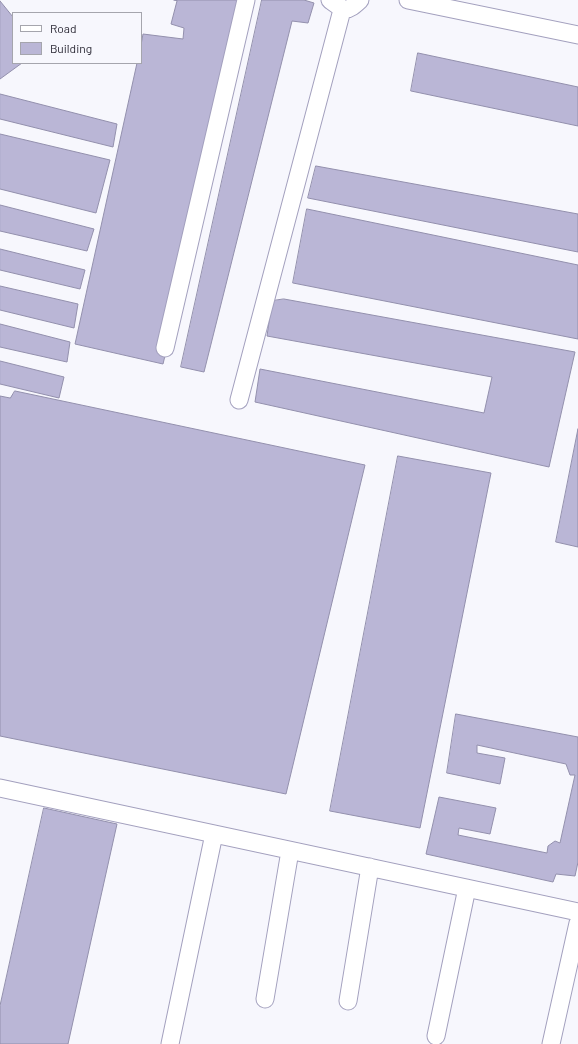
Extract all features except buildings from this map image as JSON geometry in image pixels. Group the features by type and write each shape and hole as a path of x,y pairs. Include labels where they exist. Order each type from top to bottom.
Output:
{"street":[{"path":"165,348 246,0"},
{"path":"238,400 336,5 351,9 360,0"},
{"path":"408,0 578,35"},
{"path":"0,788 578,912"},
{"path":"170,1044 214,834"},
{"path":"265,999 290,850"},
{"path":"348,1001 370,867"},
{"path":"436,1036 467,888"},
{"path":"551,1044 572,982 578,923"}]}
